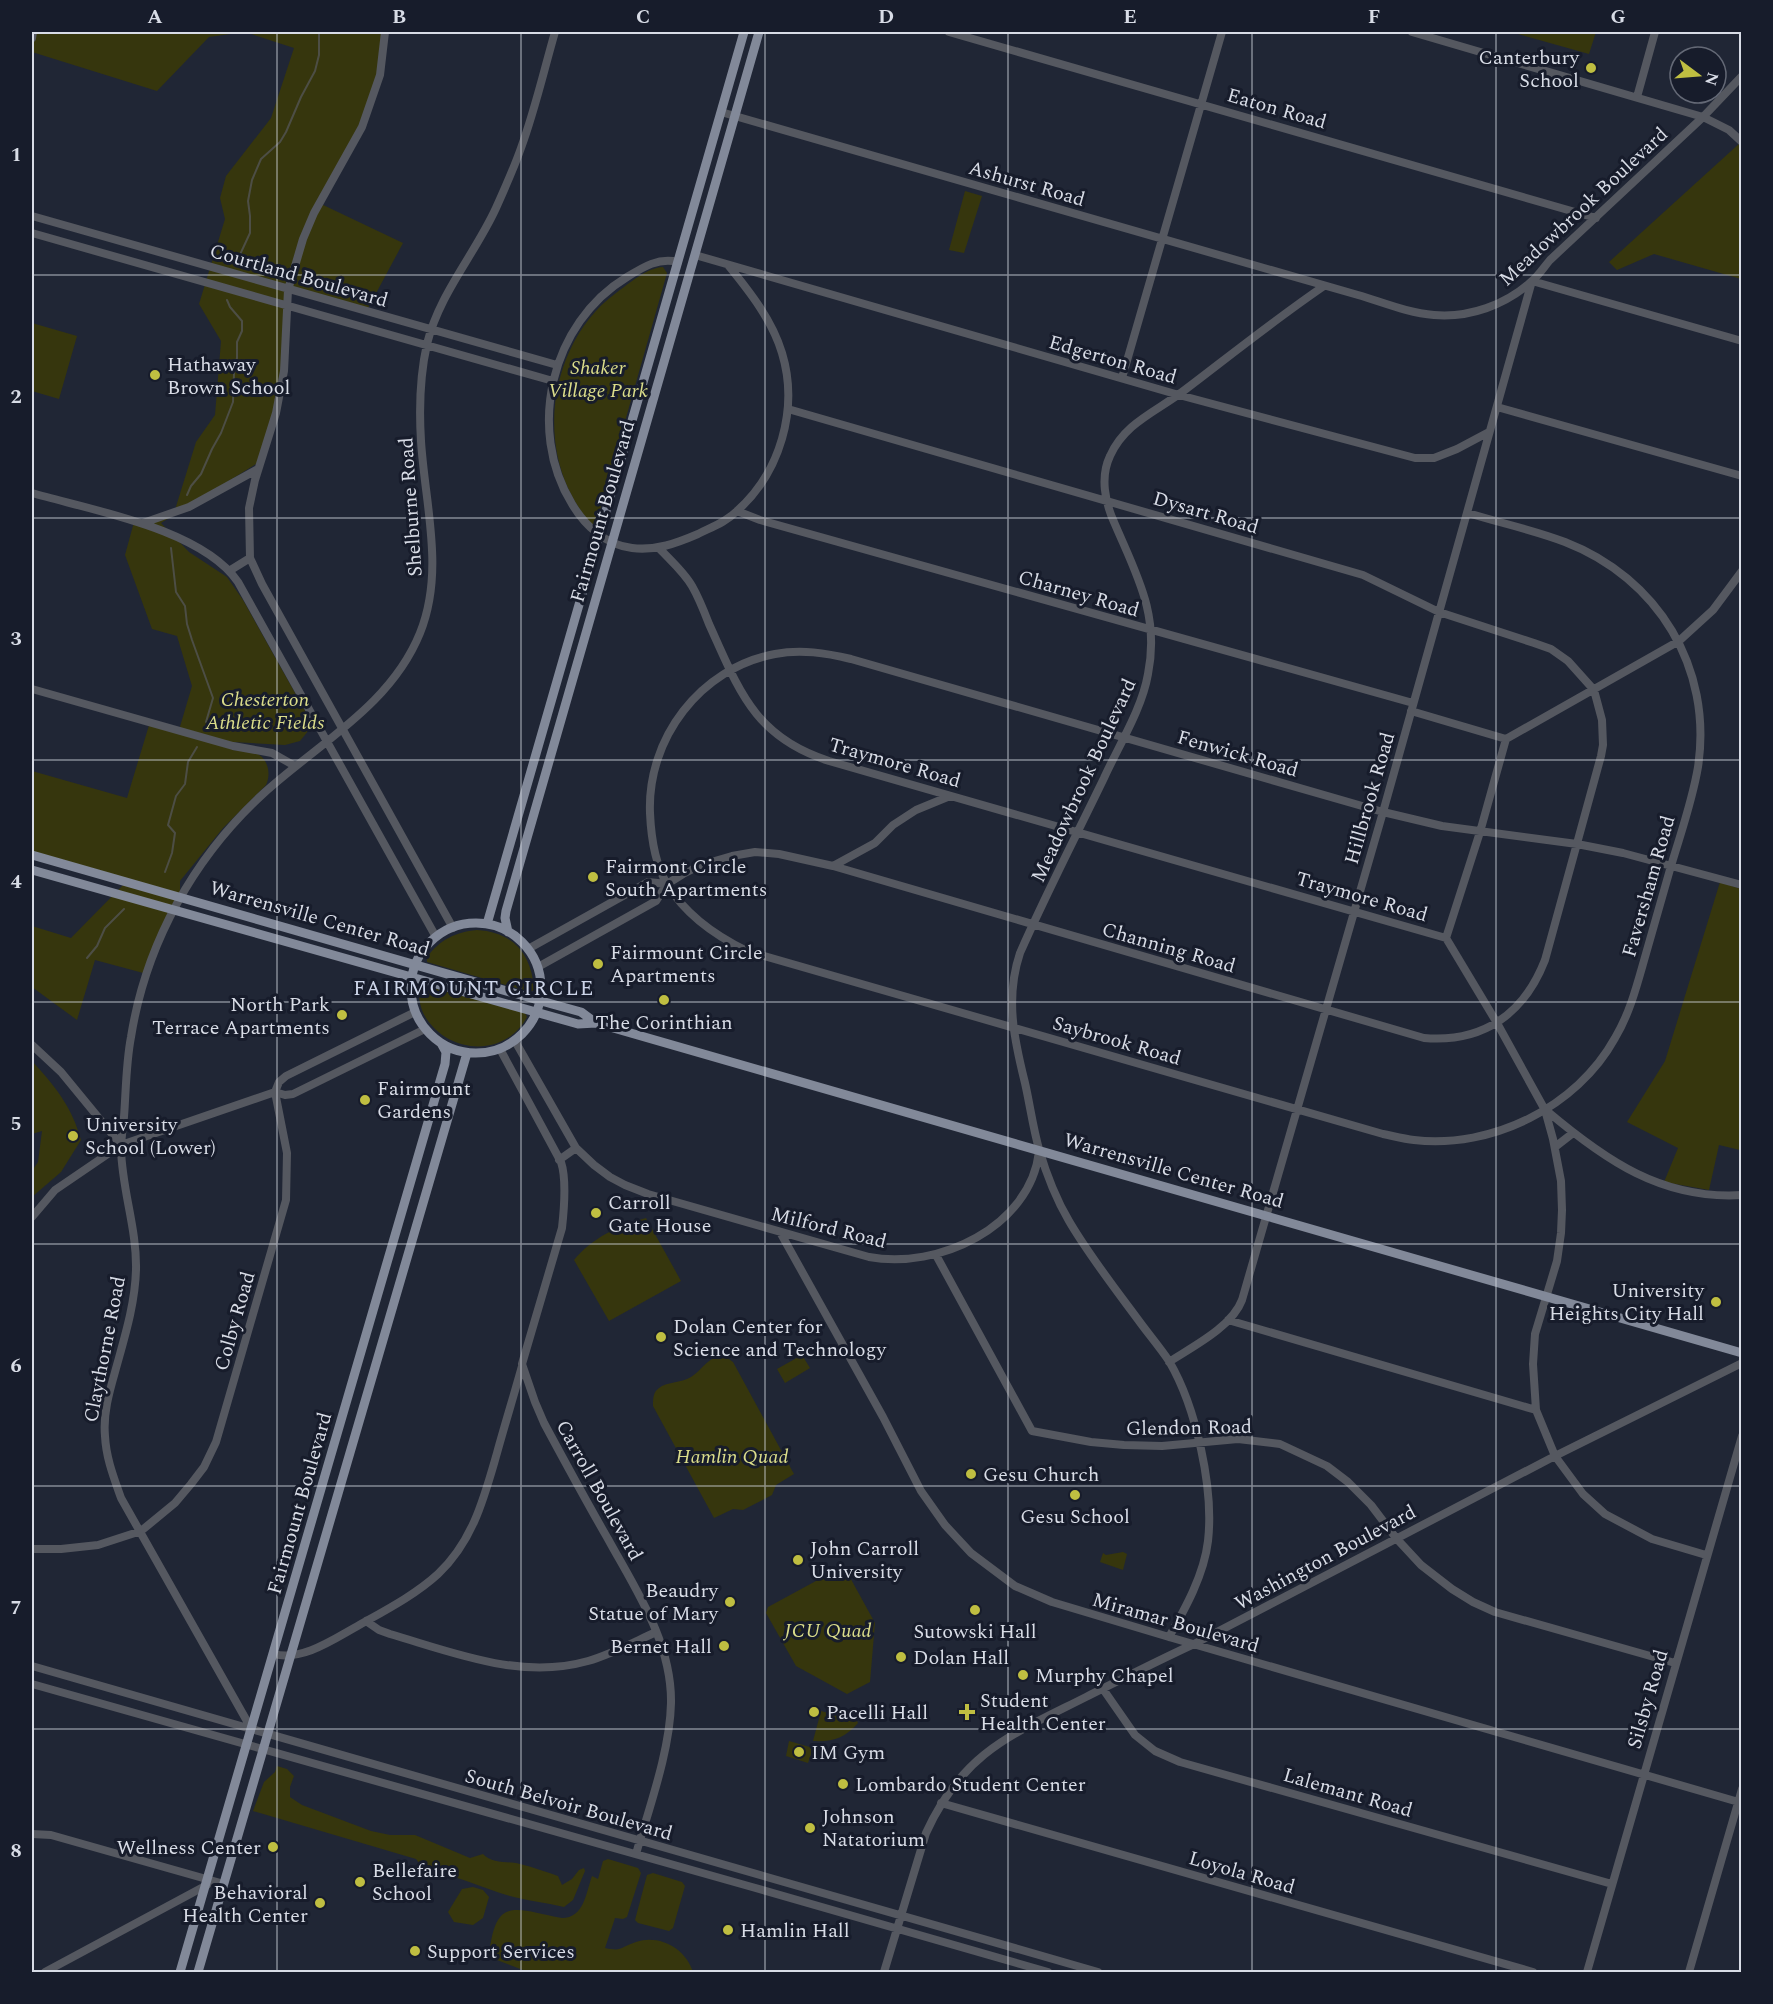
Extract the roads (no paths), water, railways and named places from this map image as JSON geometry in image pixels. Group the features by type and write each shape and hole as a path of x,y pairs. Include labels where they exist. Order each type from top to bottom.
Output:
{"main road":[{"name":"Fairmount Boulevard","path":"487,924 744,32"},
{"name":"Fairmount Boulevard","path":"508,932 505,921 506,911 759,32"},
{"name":"Warrensville Center Road","path":"32,855 581,1012 596,1023"},
{"name":"Warrensville Center Road","path":"32,870 578,1024 596,1023 1742,1353"},
{"path":"467,924 487,924 508,932 528,949 538,967 541,986 540,1000 529,1027 515,1041 500,1049 484,1053 467,1053 441,1044 425,1029 415,1012 411,995 412,978 422,951 436,937 467,924"},
{"name":"Fairmount Boulevard","path":"180,1972 209,1882 445,1064 446,1055 441,1044"},
{"name":"Fairmount Boulevard","path":"198,1972 467,1053"}],"street":[{"path":"32,38 33,32"},
{"path":"385,32 380,75 362,127 314,213 303,239 288,290 284,371 276,413 252,490 248,541 250,558 262,584 453,928"},
{"name":"Shelburne Road","path":"121,1145 128,1052 134,1019 152,960 180,897 223,834 295,766 375,701 399,672 419,635 429,606 433,555 420,439 421,381 427,346 431,330 453,283 494,212 521,148 555,32"},
{"name":"Eaton Road","path":"949,32 1596,218"},
{"path":"1122,378 1222,32"},
{"path":"1412,32 1703,117 1729,130 1742,142"},
{"path":"1636,97 1655,32"},
{"name":"Meadowbrook Boulevard","path":"1169,1637 1195,1586 1208,1543 1209,1501 1200,1442 1169,1362 1107,1277 1060,1204 1039,1150 1012,1027 1011,1002 1020,953 1124,737 1143,693 1148,675 1151,646 1147,602 1107,501 1105,489 1108,459 1120,440 1137,421 1179,395 1324,286 1414,311 1442,315 1486,309 1507,299 1532,281 1550,260 1703,117 1742,76"},
{"name":"Ashurst Road","path":"721,112 1324,286"},
{"name":"Courtland Boulevard","path":"32,216 557,365"},
{"name":"Courtland Boulevard","path":"32,233 553,381"},
{"path":"100,253 104,237"},
{"name":"Edgerton Road","path":"695,255 1179,395 1415,459 1434,458 1490,432"},
{"path":"678,262 666,260 650,265 624,279 603,295 579,323 566,344 553,381 549,422 550,442 566,493 575,509 599,535 630,548 659,548 684,540 711,528 737,511 764,478 782,439 788,409 786,368 776,336 753,297 727,264"},
{"path":"1532,281 1742,341"},
{"name":"Hillbrook Road","path":"1169,1362 1211,1335 1240,1306 1383,812 1532,281"},
{"path":"1497,407 1742,476"},
{"name":"Dysart Road","path":"788,409 1363,575 1439,612 1551,649 1577,670 1594,690"},
{"path":"142,524 189,507 258,469"},
{"path":"32,493 142,524 189,544 229,571 238,582 436,937"},
{"name":"Charney Road","path":"737,511 750,517 1412,707 1506,739"},
{"name":"Faversham Road","path":"1468,513 1565,542 1599,559 1638,587 1679,641 1696,692 1700,740 1695,781 1632,1002 1616,1038 1598,1063 1582,1081 1545,1110"},
{"name":"Traymore Road","path":"659,548 693,588 731,672 756,715 777,734 798,748 821,758 950,796 1446,938 1545,1110 1555,1147 1561,1180 1562,1210 1558,1255 1535,1334 1533,1364 1536,1410 1556,1456 1583,1494 1605,1514 1652,1539 1706,1555"},
{"path":"229,571 250,558"},
{"path":"1446,938 1480,832 1506,739 1679,641 1713,610 1742,572"},
{"name":"Fenwick Road","path":"667,884 651,828 650,799 655,767 664,741 684,710 706,688 754,660 774,654 796,652 823,653 852,659 1383,812 1442,826 1577,844 1623,853 1742,885"},
{"path":"32,689 226,744 272,753 295,766"},
{"name":"Channing Road","path":"667,884 701,865 754,852 779,854 833,866 1424,1038 1470,1036 1497,1023 1515,1010 1528,994 1538,976 1603,745 1602,720 1594,690"},
{"path":"833,866 875,843 893,825 916,810 950,796"},
{"path":"528,949 648,882 667,884 656,900 538,967"},
{"name":"Saybrook Road","path":"667,884 704,926 747,951 1383,1134 1415,1140 1450,1141 1512,1127 1545,1110"},
{"path":"275,1092 279,1082 286,1076 415,1012"},
{"path":"32,1217 55,1190 121,1145 275,1092 288,1095 296,1093 425,1029"},
{"name":"Milford Road","path":"515,1041 576,1148 602,1172 632,1188 780,1232 878,1258 907,1259 936,1255 977,1238 1003,1217 1019,1200 1037,1166 1039,1150"},
{"path":"32,1045 61,1072 121,1145"},
{"path":"274,1654 292,1656 339,1636 429,1582 463,1545 477,1519 562,1228 564,1196 563,1168 500,1049"},
{"name":"Colby Road","path":"141,1531 186,1491 204,1467 216,1442 286,1200 287,1153 275,1092"},
{"path":"1545,1110 1573,1133 1622,1167 1652,1180 1698,1193 1718,1196 1742,1195"},
{"path":"1555,1147 1573,1133"},
{"name":"Claythorne Road","path":"121,1145 136,1268 132,1310 106,1405 105,1435 109,1465 122,1498 252,1730"},
{"path":"559,1160 576,1148"},
{"name":"Miramar Boulevard","path":"780,1232 883,1417 921,1491 945,1525 971,1553 1015,1586 1044,1599 1169,1637 1740,1802"},
{"name":"Glendon Road","path":"936,1255 1032,1431 1091,1442 1124,1445 1162,1446 1238,1439 1280,1444 1326,1466 1348,1482 1371,1505 1396,1538 1421,1565 1452,1589 1480,1605 1495,1612 1675,1663"},
{"path":"1228,1320 1536,1410"},
{"name":"Washington Boulevard","path":"884,1972 926,1833 941,1803 964,1773 986,1752 1013,1734 1139,1669 1194,1644 1396,1538 1742,1363"},
{"name":"Carroll Boulevard","path":"522,1364 542,1417 647,1609 668,1662 671,1702 669,1726 665,1749 636,1854"},
{"name":"Silsby Road","path":"1587,1972 1742,1436"},
{"path":"32,1549 98,1545 141,1531"},
{"path":"366,1621 390,1635 492,1663 521,1668 568,1665 590,1660 656,1632"},
{"name":"South Belvoir Boulevard","path":"32,1666 1098,1972"},
{"name":"South Belvoir Boulevard","path":"32,1684 1048,1972"},
{"name":"Lalemant Road","path":"1103,1689 1136,1735 1155,1751 1180,1762 1612,1884"},
{"path":"1689,1972 1742,1789"},
{"name":"Loyola Road","path":"941,1803 1533,1972"},
{"path":"32,1834 51,1836 209,1882 224,1884"},
{"path":"45,1972 209,1882"}],"waterway":[{"path":"237,261 250,233 248,201 252,180 261,159 280,142 286,132 315,71 319,55 319,32"},
{"path":"187,495 201,474 233,402 237,342 242,331 242,321 227,300"},
{"path":"171,548 176,592 185,606 187,624 213,698 206,722"},
{"path":"165,872 172,853 175,833 168,825 176,796 185,784 188,762 197,747"},
{"path":"87,958 97,946 105,928 124,909"}],"place":[{"name":"Canterbury School","path":"1591,68"},
{"name":"Hathaway Brown School","path":"155,375"},
{"name":"Fairmont Circle South Apartments","path":"593,877"},
{"name":"Fairmount Circle Apartments","path":"598,964"},
{"name":"The Corinthian","path":"664,1000"},
{"name":"North Park Terrace Apartments","path":"342,1015"},
{"name":"Fairmount Gardens","path":"365,1100"},
{"name":"University School (Lower)","path":"73,1136"},
{"name":"Carroll Gate House","path":"596,1213"},
{"name":"University Heights City Hall","path":"1716,1302"},
{"name":"Dolan Center for Science and Technology","path":"661,1337"},
{"name":"Gesu Church","path":"971,1474"},
{"name":"Gesu School","path":"1075,1495"},
{"name":"John Carroll University","path":"798,1560"},
{"name":"Beaudry Statue of Mary","path":"730,1602"},
{"name":"Sutowski Hall","path":"975,1610"},
{"name":"Bernet Hall","path":"724,1646"},
{"name":"Dolan Hall","path":"901,1657"},
{"name":"Murphy Chapel","path":"1023,1675"},
{"name":"Pacelli Hall","path":"814,1712"},
{"name":"Student Health Center","path":"967,1712"},
{"name":"IM Gym","path":"799,1752"},
{"name":"Lombardo Student Center","path":"843,1784"},
{"name":"Johnson Natatorium","path":"810,1828"},
{"name":"Wellness Center","path":"273,1847"},
{"name":"Bellefaire School","path":"360,1882"},
{"name":"Behavioral Health Center","path":"320,1903"},
{"name":"Hamlin Hall","path":"728,1930"},
{"name":"Support Services","path":"415,1951"}],"district":[{"name":"FAIRMOUNT CIRCLE","path":"474,988"}],"park label":[{"name":"Shaker Village Park","path":"598,378"},
{"name":"Chesterton Athletic Fields","path":"265,710"},
{"name":"Hamlin Quad","path":"732,1456"},
{"name":"JCU Quad","path":"828,1630"}]}
